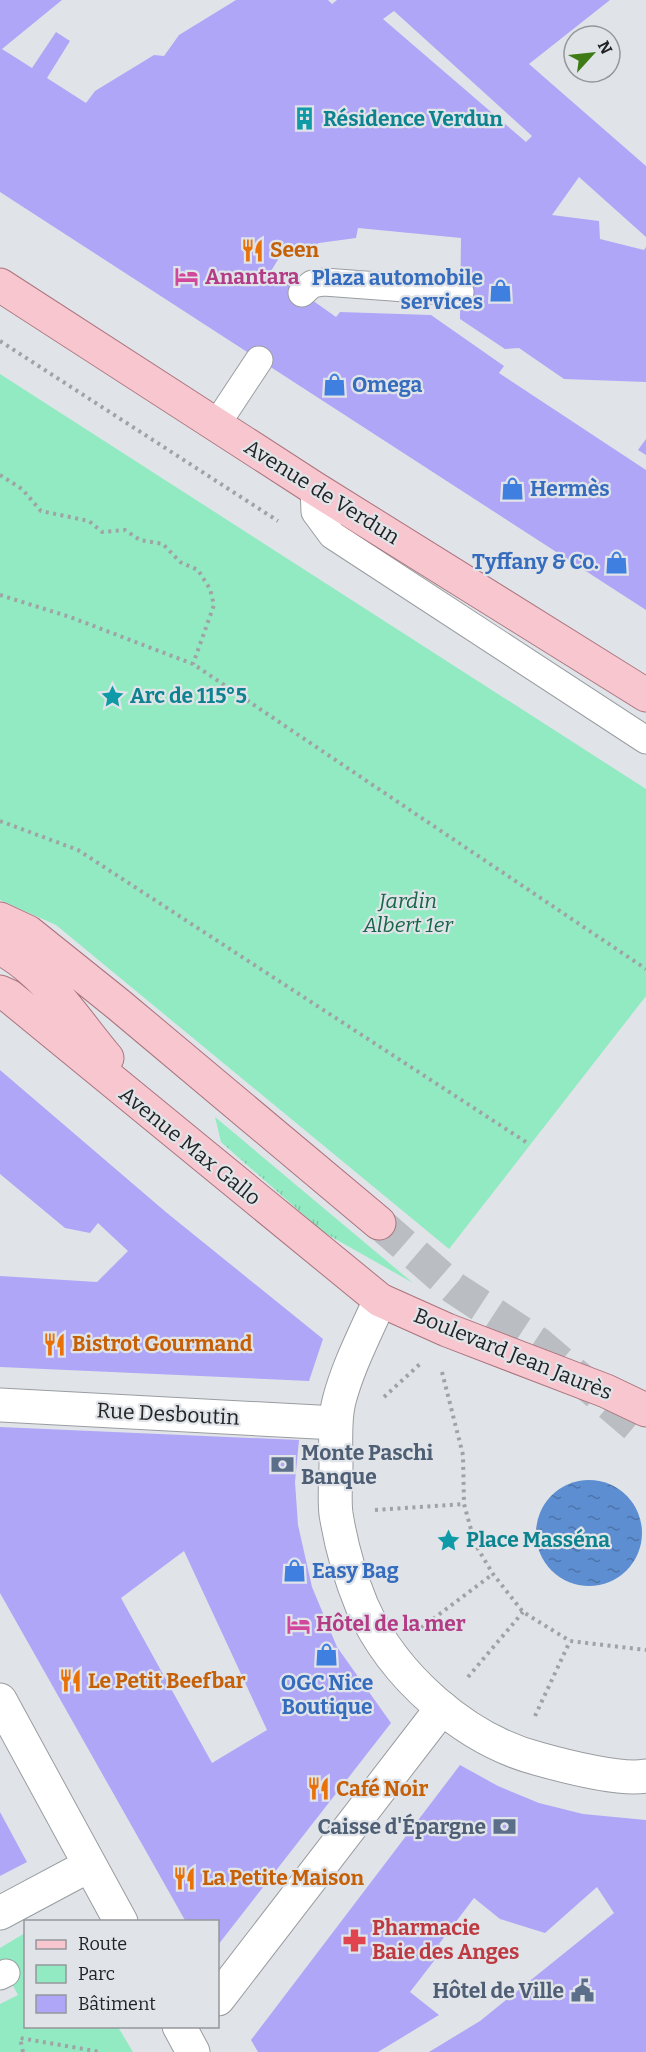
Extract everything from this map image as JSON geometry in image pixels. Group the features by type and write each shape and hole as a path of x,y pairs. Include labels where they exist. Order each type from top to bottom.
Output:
{"main road":[{"name":"Avenue de Verdun","path":"0,285 314,488 646,695"},
{"path":"0,919 28,932 119,1005 379,1223"},
{"path":"0,948 24,963 47,986 158,1120"},
{"name":"Avenue Max Gallo","path":"0,992 380,1300"},
{"name":"Boulevard Jean Jaurès","path":"380,1300 447,1330 606,1391 646,1410"}],"street":[{"path":"380,1300 339,1401 336,1423 336,1512 347,1560 363,1607 389,1652 442,1708 482,1736 518,1754 574,1768 646,1776"},
{"name":"Rue Desboutin","path":"0,1405 336,1423"},
{"path":"0,1700 120,1920"},
{"path":"219,1998 442,1708"},
{"path":"0,1912 90,1865"}],"lane":[{"path":"302,293 312,284 324,282 460,292"},
{"path":"216,424 259,360"},
{"path":"314,488 315,513 332,535 646,740"}],"path":[{"path":"0,475 21,489 41,511 89,521 102,532 125,530 140,540 163,544 180,562 198,570 210,590 214,605 193,664"},
{"path":"0,595 70,617 193,664 646,969"},
{"path":"0,821 88,855 529,1144"},
{"path":"336,1423 356,1424 428,1356"},
{"path":"441,1370 464,1455 464,1504 475,1544 493,1574 523,1612 570,1641 646,1650"},
{"path":"400,1509 464,1504"},
{"path":"442,1612 493,1574"},
{"path":"480,1662 523,1612"},
{"path":"541,1702 570,1641"},
{"path":"22,2052 20,2038 101,2052"}],"green space":[{"name":"Jardin Albert 1er","path":"0,374 646,789 646,996 449,1249 56,925 0,900"},
{"path":"215,1117 413,1283 323,1232 221,1142"},
{"path":"24,1934 24,2028 119,2028 133,2052 0,2052 0,2004 18,1995 0,1962 0,1948"}],"water":[{"path":"589,1480 609,1484 626,1496 638,1513 642,1533 638,1553 626,1570 609,1582 589,1586 569,1582 552,1570 540,1553 536,1533 540,1513 552,1496 569,1484"}],"building":[{"path":"0,0 62,0 2,49 32,68 56,32 70,41 47,78 86,103 95,91 154,55 164,56 179,35 236,0 328,0 332,4 337,0 610,0 580,24 562,24 562,38 529,64 646,166 646,237 579,177 552,215 599,221 600,239 644,250 646,247 646,382 564,379 519,348 505,349 460,319 461,238 358,228 356,238 319,243 290,257 284,250 271,271 336,317 340,312 431,315 504,366 499,373 646,470 646,610 0,192","holes":["394,11 532,136 526,142 383,19"]},
{"path":"646,439 646,455 638,450"},
{"path":"0,1070 167,1213 323,1339 309,1381 0,1367 0,1276 97,1282 128,1251 98,1223 90,1233 65,1228 0,1174"},
{"path":"0,1427 299,1440 295,1482 298,1525 312,1587 337,1647 391,1723 219,1944 219,1920 185,1920 0,1593","holes":["184,1551 267,1730 212,1763 121,1598"]},
{"path":"460,1765 498,1786 539,1803 583,1814 646,1820 646,2052 429,2052 480,2021 614,1913 597,1887 545,1933 500,1919 474,1898 439,1944 444,1948 410,1992 439,2015 378,2052 258,2052 251,2040"},
{"path":"0,1812 27,1862 0,1876"}],"tunnel":[{"path":"379,1223 454,1288 538,1343 646,1435"}],"place":[{"name":"Résidence Verdun","path":"305,119"},
{"name":"Seen","path":"252,250"},
{"name":"Anantara","path":"187,277"},
{"name":"Plaza automobile services","path":"501,290"},
{"name":"Omega","path":"334,385"},
{"name":"Hermès","path":"512,489"},
{"name":"Tyffany & Co.","path":"617,562"},
{"name":"Arc de 115°5","path":"112,696"},
{"name":"Bistrot Gourmand","path":"54,1344"},
{"name":"Monte Paschi Banque","path":"283,1465"},
{"name":"Place Masséna","path":"448,1540"},
{"name":"Easy Bag","path":"294,1571"},
{"name":"Hôtel de la mer","path":"298,1624"},
{"name":"OGC Nice Boutique","path":"327,1655"},
{"name":"Le Petit Beefbar","path":"70,1681"},
{"name":"Café Noir","path":"318,1789"},
{"name":"Caisse d'Épargne","path":"504,1827"},
{"name":"La Petite Maison","path":"184,1878"},
{"name":"Pharmacie Baie des Anges","path":"354,1940"},
{"name":"Hôtel de Ville","path":"582,1991"}]}
